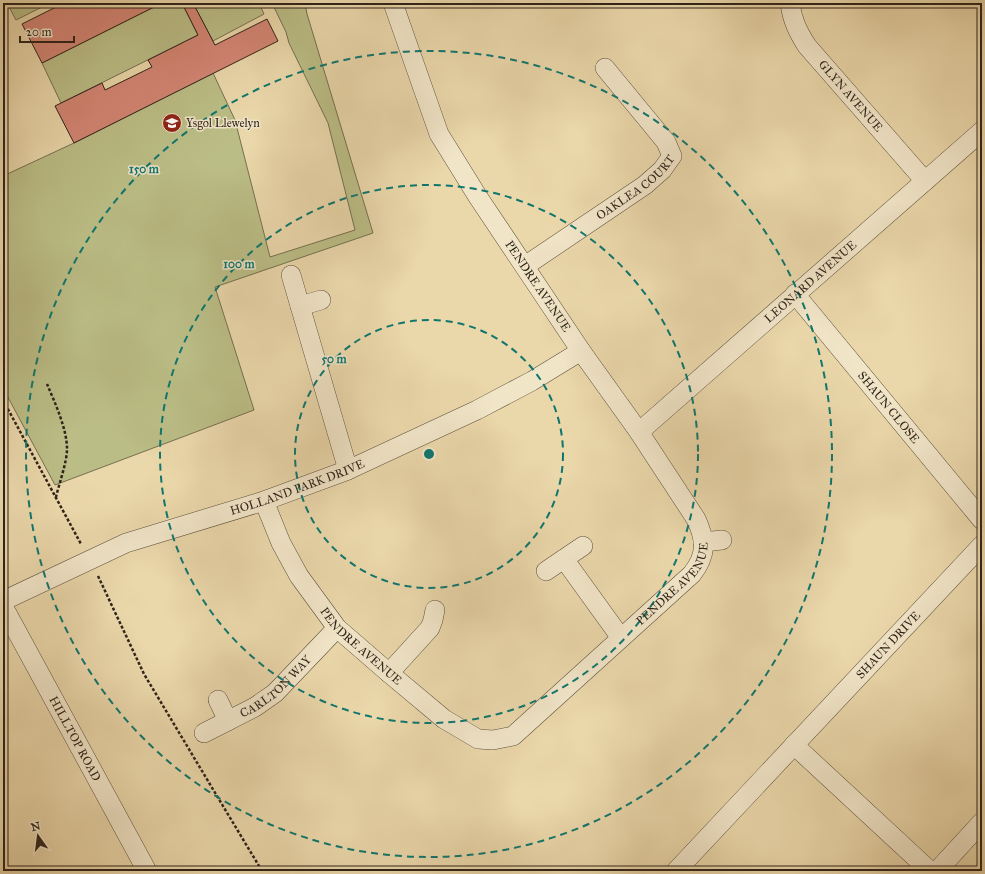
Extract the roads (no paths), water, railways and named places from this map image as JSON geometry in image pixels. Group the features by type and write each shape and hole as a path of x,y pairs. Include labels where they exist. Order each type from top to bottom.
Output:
{"street":[{"name":"PENDRE AVENUE","path":"264,501 280,543 299,576 337,628 389,674 444,719 478,739 493,740 513,736 692,574 699,566 703,556 701,530 696,519 639,432 581,351 478,197 439,134 393,3"},
{"name":"GLYN AVENUE","path":"790,3 791,13 797,31 807,46 925,181"},
{"name":"OAKLEA COURT","path":"525,266 645,185 662,170 672,156 666,142 605,68"},
{"name":"LEONARD AVENUE","path":"639,432 982,131"},
{"path":"291,275 348,470"},
{"name":"SHAUN CLOSE","path":"795,294 982,520"},
{"path":"300,306 321,300"},
{"name":"HOLLAND PARK DRIVE","path":"3,601 126,543 264,501 348,470 478,410 532,381 581,351"},
{"path":"703,542 722,540"},
{"name":"SHAUN DRIVE","path":"676,871 982,545"},
{"path":"546,570 583,546"},
{"path":"564,559 621,638"},
{"name":"HILLTOP ROAD","path":"3,606 147,871"},
{"path":"389,674 430,628 435,610"},
{"name":"CARLTON WAY","path":"204,733 255,707 275,693 337,628"},
{"path":"218,700 228,721"},
{"path":"794,745 930,871"},
{"path":"936,871 982,822"}],"place":[{"name":"Ysgol Llewelyn","path":"172,123"}]}
